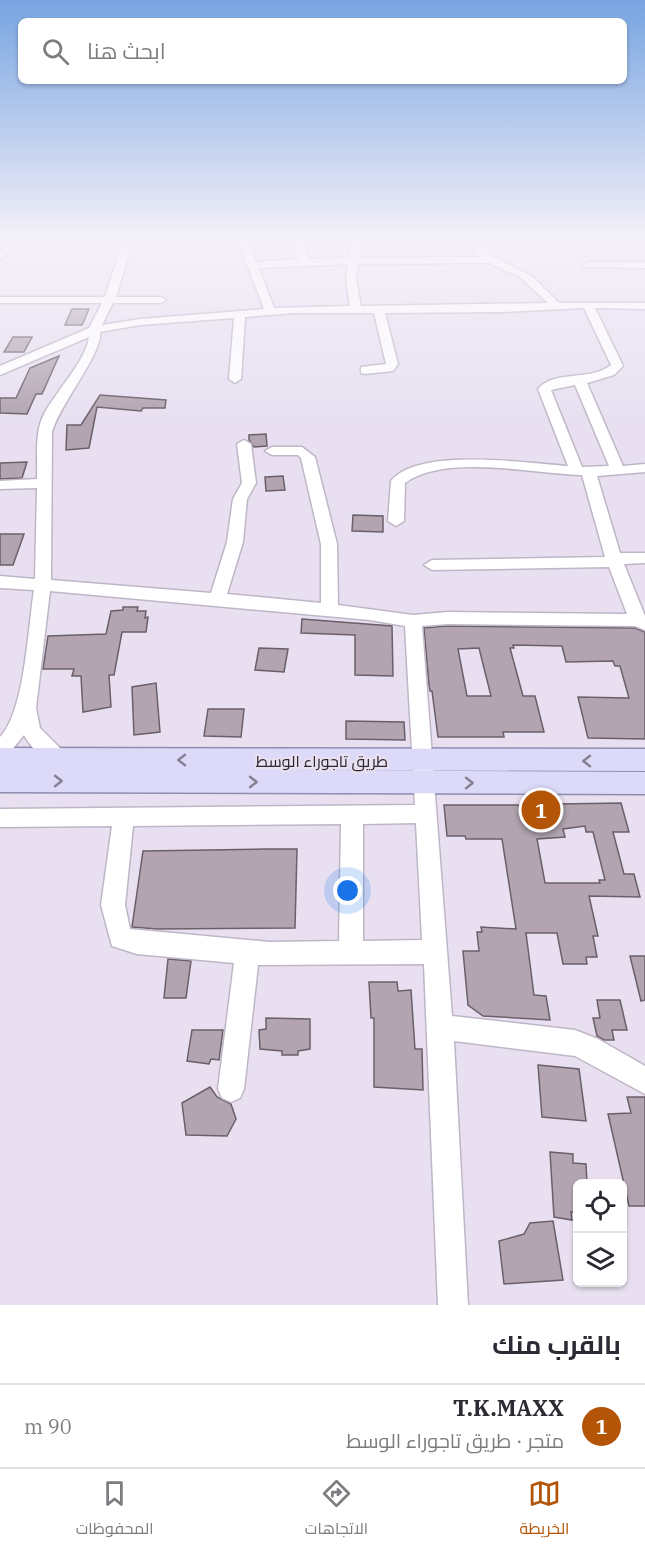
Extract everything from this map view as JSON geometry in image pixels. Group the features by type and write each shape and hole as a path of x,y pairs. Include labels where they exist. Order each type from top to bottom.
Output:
{"main road":[{"name":"طريق تاجوراء الوسط","path":"1,779 61,759 423,772 645,760"},
{"path":"1,779 423,772 645,783"}],"street":[{"path":"0,300 17,299"},
{"path":"0,750 14,735 26,708 43,585 43,483 47,424 88,354 95,339 94,330 111,299"},
{"path":"133,299 160,300"},
{"path":"265,299 270,311"},
{"path":"354,299 356,310"},
{"path":"550,299 556,306"},
{"path":"0,582 217,600 413,621 448,618 642,622 614,561 583,471 544,389 550,384 580,382 608,373 617,366 609,345 587,304"},
{"path":"0,371 94,330 140,322 270,311 587,304 645,306"},
{"path":"365,370 389,368 392,364 380,310"},
{"path":"235,379 240,313"},
{"path":"580,382 618,470"},
{"path":"217,600 235,542 240,499 249,483 244,444"},
{"path":"272,452 302,451 308,457 329,544 330,611"},
{"path":"396,521 397,485 401,477 415,471 439,466 494,464 583,471 645,468"},
{"path":"0,485 43,483"},
{"path":"432,565 614,561 645,558"},
{"path":"413,621 424,814 440,1027 453,1305"},
{"path":"26,708 32,735 61,759"},
{"path":"0,818 424,814"},
{"path":"351,953 352,815"},
{"path":"124,816 113,905 120,938 137,943 247,953 434,952"},
{"path":"231,1089 247,953"},
{"path":"440,1027 576,1043 589,1048 645,1082"}],"building":[{"path":"72,309 89,309 82,325 65,325"},
{"path":"13,337 32,337 24,352 4,352"},
{"path":"59,356 42,394 36,394 27,414 0,413 0,398 16,398 30,368"},
{"path":"100,395 166,400 165,408 143,408 141,411 97,407 89,448 66,450 67,425 81,425"},
{"path":"266,434 267,446 254,447 249,440 249,435"},
{"path":"27,462 22,478 0,479 0,463"},
{"path":"283,476 285,490 266,491 265,477"},
{"path":"353,515 383,516 383,532 352,531"},
{"path":"0,534 24,534 13,565 0,565"},
{"path":"123,607 138,607 137,611 146,611 145,618 148,617 146,632 122,632 114,675 109,675 111,707 83,712 81,676 72,676 74,669 43,669 48,636 106,634 111,611 123,610"},
{"path":"302,619 392,626 393,676 355,675 355,635 301,633"},
{"path":"446,626 635,628 645,632 645,739 588,738 578,697 629,698 620,666 615,666 613,661 566,662 562,646 513,645 514,648 510,648 523,696 535,696 544,732 503,732 504,737 438,737 432,691 429,685 424,628","holes":["479,648 491,696 467,696 458,649"]},
{"path":"259,648 288,649 284,672 255,670"},
{"path":"156,683 160,732 134,735 132,687"},
{"path":"208,709 244,709 241,737 204,736"},
{"path":"346,721 404,722 405,740 346,739"},
{"path":"550,800 558,804 621,803 629,832 613,832 624,874 634,874 640,897 589,896 598,936 593,936 597,957 586,957 587,964 563,964 557,933 526,933 534,995 546,996 550,1020 483,1016 468,1005 463,951 479,951 477,932 482,932 481,927 516,929 502,839 466,839 465,836 447,836 444,805 533,805","holes":["585,826 586,832 593,832 605,880 599,880 600,883 545,883 537,839 565,837 563,829"]},
{"path":"297,849 295,928 158,929 132,927 143,851"},
{"path":"630,956 645,956 645,1000 641,1001"},
{"path":"168,959 191,961 186,998 164,998"},
{"path":"369,982 397,982 398,991 411,990 415,1049 422,1049 423,1090 374,1087 374,1018 371,1018"},
{"path":"597,1000 620,1000 627,1030 612,1030 614,1040 604,1040 597,1036 593,1018 600,1018"},
{"path":"266,1018 310,1019 310,1049 298,1051 298,1055 282,1055 282,1051 260,1049 259,1030 266,1029"},
{"path":"192,1030 223,1030 219,1060 211,1059 209,1064 187,1061"},
{"path":"538,1065 579,1069 586,1121 542,1117"},
{"path":"210,1087 217,1097 231,1104 236,1119 227,1136 186,1135 182,1103"},
{"path":"627,1097 645,1097 645,1206 629,1206 627,1179 623,1179 608,1114 631,1113"},
{"path":"550,1152 573,1154 573,1163 586,1164 587,1179 573,1179 572,1220 554,1217"},
{"path":"553,1221 563,1280 504,1284 499,1241 524,1234 530,1223"}],"place":[{"name":"T.K.MAXX","path":"541,810"}]}
